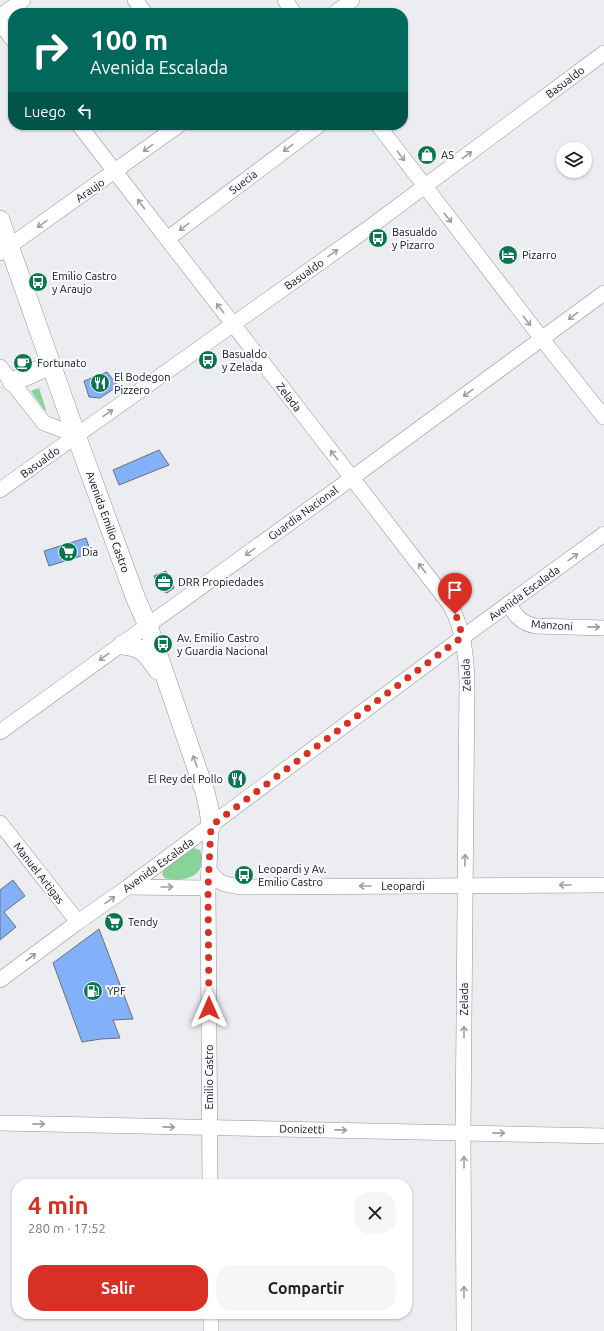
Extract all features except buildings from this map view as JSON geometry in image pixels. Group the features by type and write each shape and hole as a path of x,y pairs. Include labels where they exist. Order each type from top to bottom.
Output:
{"main road":[{"name":"Avenida Emilio Castro","path":"0,220 5,250 51,365 136,599 148,626 205,792 210,809 211,826"},
{"path":"12,382 51,365"},
{"path":"122,644 132,645 146,653 167,683"}],"street":[{"path":"12,8 23,0"},
{"path":"135,0 141,8"},
{"path":"342,8 352,0"},
{"path":"0,23 8,33"},
{"name":"Basualdo","path":"0,490 424,187 604,53"},
{"name":"Zelada","path":"84,130 451,606 459,622 467,680 464,1331"},
{"name":"Araujo","path":"5,250 116,172 172,130"},
{"name":"Suecia","path":"167,239 312,130"},
{"path":"382,130 542,339 603,415"},
{"name":"Guardia Nacional","path":"0,732 352,478 604,293"},
{"path":"0,367 44,423 76,435"},
{"name":"Avenida Escalada","path":"0,980 211,826 462,637 604,534"},
{"name":"Manzoni","path":"508,604 518,618 529,625 604,628"},
{"name":"Manuel Artigas","path":"0,824 78,922"},
{"name":"Emilio Castro","path":"210,1179 208,888 211,826"},
{"name":"Leopardi","path":"209,870 215,879 224,884 243,887 604,885"},
{"path":"128,887 208,888"},
{"name":"Donizetti","path":"0,1123 604,1136"},
{"path":"211,1319 211,1331"}],"green space":[{"path":"39,388 46,410 45,411 31,391"},
{"path":"194,848 200,850 202,859 198,872 187,878 165,878 162,874 164,869"}],"place":[{"name":"AS","path":"427,155"},
{"name":"Basualdo y Pizarro","path":"378,238"},
{"name":"Pizarro","path":"508,255"},
{"name":"Emilio Castro y Araujo","path":"38,282"},
{"name":"Basualdo y Zelada","path":"208,360"},
{"name":"Fortunato","path":"23,363"},
{"name":"El Bodegon Pizzero","path":"100,383"},
{"name":"Dia","path":"68,552"},
{"name":"DRR Propiedades","path":"164,582"},
{"name":"Av. Emilio Castro y Guardia Nacional","path":"163,644"},
{"name":"El Rey del Pollo","path":"237,779"},
{"name":"Leopardi y Av. Emilio Castro","path":"244,875"},
{"name":"Tendy","path":"114,922"},
{"name":"YPF","path":"93,991"}],"route":[{"path":"209,1008 208,888 211,826 462,637 459,622 455,614"}]}
